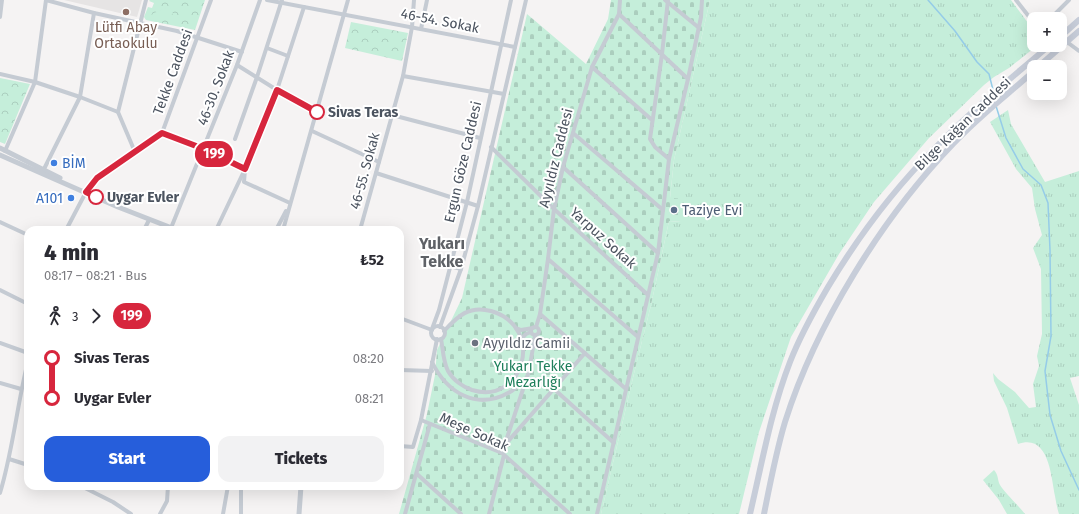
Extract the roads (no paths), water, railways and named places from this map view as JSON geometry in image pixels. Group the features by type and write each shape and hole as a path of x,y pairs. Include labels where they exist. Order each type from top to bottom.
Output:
{"main road":[{"path":"1067,31 1079,20"},
{"path":"1067,42 1079,32"},
{"name":"Bilge Kağan Caddesi","path":"750,514 771,420 790,361 812,314 842,264 882,208 934,148 980,105 1042,52"},
{"path":"1046,60 1055,52"},
{"name":"Bilge Kağan Caddesi","path":"764,514 785,422 804,373 828,321 870,249 916,186 952,144 985,113 1027,77"}],"street":[{"path":"0,17 2,0"},
{"path":"2,154 35,82 46,0 94,13 159,26 242,52"},
{"path":"135,152 118,112 139,22 146,0"},
{"name":"Tekke Caddesi","path":"68,226 86,192 97,178 162,133 211,0"},
{"name":"46-30. Sokak","path":"175,226 242,52 260,0"},
{"name":"46-54. Sokak","path":"268,0 515,47"},
{"path":"284,226 348,0"},
{"name":"46-55. Sokak","path":"361,226 403,76 412,27 414,0"},
{"path":"421,29 427,0"},
{"name":"Ergun Göze Caddesi","path":"432,329 466,202 511,0"},
{"name":"Ergun Göze Caddesi","path":"440,327 461,269 478,206 526,0"},
{"name":"Ayyıldız Caddesi","path":"489,514 504,446 527,376 535,336 539,334 540,331 533,329 540,314 554,209 563,167 592,67 619,14 620,0"},
{"path":"597,514 658,253 669,159 688,79 702,0"},
{"path":"1016,0 1027,14"},
{"path":"1057,12 1069,0"},
{"path":"667,1 698,27"},
{"path":"667,1 662,54 650,138 652,143 661,153 669,159"},
{"path":"235,139 267,48 281,2"},
{"path":"218,226 245,169 277,90 304,7"},
{"path":"44,169 80,97 94,13"},
{"path":"619,14 688,79"},
{"path":"1067,42 1079,51"},
{"path":"267,48 288,56"},
{"path":"237,65 277,90 317,112"},
{"path":"592,67 652,120"},
{"path":"0,74 35,82 118,112"},
{"path":"403,76 490,93 504,94"},
{"path":"392,115 480,138"},
{"path":"312,131 379,162"},
{"path":"162,133 204,149 245,169"},
{"path":"573,133 664,210"},
{"name":"Yarpuz Sokak","path":"491,147 554,209 648,295"},
{"path":"2,154 44,169 86,192"},
{"path":"2,154 149,220 166,226"},
{"path":"563,167 658,253"},
{"path":"245,169 244,182 290,203"},
{"path":"376,173 478,206"},
{"path":"278,226 290,203"},
{"path":"146,226 149,220"},
{"path":"0,222 24,233"},
{"path":"548,259 638,337"},
{"path":"450,266 461,269"},
{"path":"447,277 457,280"},
{"path":"0,290 24,302"},
{"path":"404,446 413,446 421,420 432,361 439,339 457,317 464,313 479,309 493,312 504,317 516,328 522,339 524,355 517,374 504,386 499,389 479,391 465,387 450,374 444,360 439,339"},
{"path":"540,314 626,389"},
{"path":"404,319 432,329 436,326 440,327 444,331"},
{"path":"516,328 520,330 533,329"},
{"path":"432,329 432,337 439,339"},
{"path":"533,329 535,336"},
{"path":"522,339 533,329"},
{"path":"0,343 24,352"},
{"path":"504,446 585,353"},
{"path":"432,361 437,372 452,389 460,394 477,400 498,398 512,391 527,376"},
{"path":"404,370 437,372"},
{"path":"0,494 9,458 24,377"},
{"path":"0,383 21,389"},
{"path":"554,389 614,443"},
{"name":"Meşe Sokak","path":"421,420 503,454 570,514"},
{"path":"405,514 430,424"},
{"path":"9,458 24,464"},
{"path":"416,474 461,514"},
{"path":"89,490 113,502 131,514"},
{"path":"160,514 167,501 168,490"},
{"path":"223,514 227,490"},
{"path":"241,490 242,514"},
{"path":"300,514 301,490"}],"waterway":[{"path":"928,0 955,31 977,62 989,74 993,90"},
{"path":"996,106 1006,138 1023,169 1041,185 1048,203 1051,336 1045,371 1050,415 1061,451 1079,490"}],"place":[{"name":"Lütfi Abay Ortaokulu","path":"126,12"},
{"name":"Sivas Teras","path":"317,112"},
{"name":"BİM","path":"54,163"},
{"name":"Uygar Evler","path":"96,197"},
{"name":"A101","path":"71,198"},
{"name":"Taziye Evi","path":"674,210"},
{"name":"Ayyıldız Camii","path":"475,343"}],"district":[{"name":"Yukarı Tekke","path":"442,252"}],"park label":[{"name":"Yukarı Tekke Mezarlığı","path":"533,374"}]}
